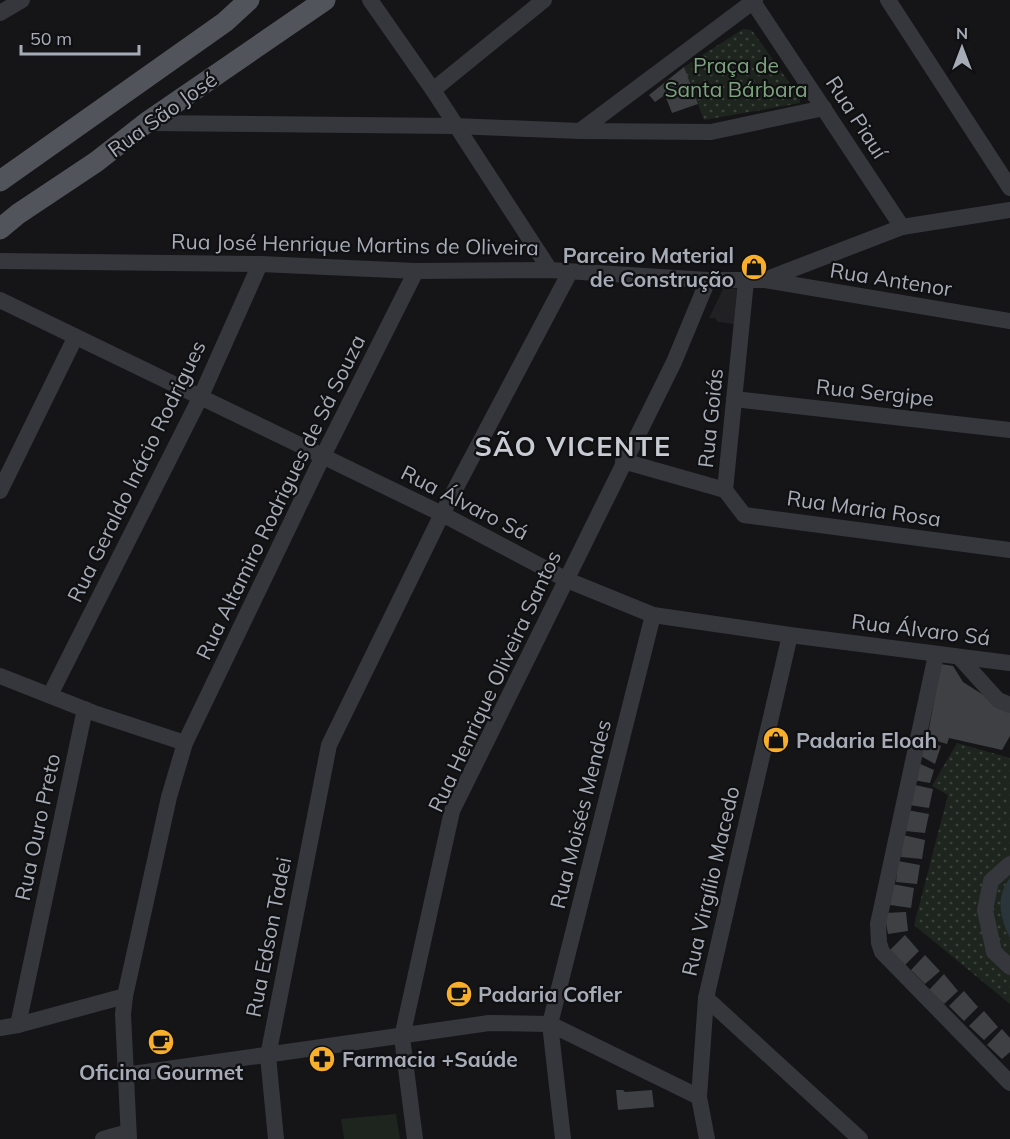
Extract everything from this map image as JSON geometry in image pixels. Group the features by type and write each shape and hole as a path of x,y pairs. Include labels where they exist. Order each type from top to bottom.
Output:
{"main road":[{"name":"Rua São José","path":"0,181 225,22 249,0"},
{"name":"Rua São José","path":"0,229 18,214 96,162 146,123 325,0"}],"street":[{"path":"0,14 22,0"},
{"path":"370,0 433,90 550,270"},
{"path":"433,90 544,0"},
{"path":"888,0 1010,188"},
{"path":"580,131 754,1"},
{"name":"Rua Piauí","path":"754,1 902,227"},
{"path":"146,123 455,126 580,131 711,132 824,108"},
{"path":"708,280 765,280 902,227 1010,210"},
{"name":"Rua José Henrique Martins de Oliveira","path":"0,261 260,264 416,271 550,270 708,280"},
{"name":"Rua Geraldo Inácio Rodrigues","path":"50,695 201,396 260,264"},
{"name":"Rua Altamiro Rodrigues de Sá Souza","path":"129,1135 123,1014 125,996 170,797 185,742 322,458 416,271"},
{"name":"Rua Edson Tadei","path":"276,1139 268,1056 329,745 442,514 570,272"},
{"name":"Rua Henrique Oliveira Santos","path":"415,1139 402,1036 452,811 567,580 623,461 674,362 708,280"},
{"name":"Rua Antenor","path":"765,280 1010,321"},
{"name":"Rua Goiás","path":"623,461 725,490 746,281"},
{"name":"Rua Álvaro Sá","path":"0,300 75,338 201,396 322,458 442,514 567,580 653,615 936,655 1010,663"},
{"path":"0,491 75,338"},
{"name":"Rua Sergipe","path":"734,399 1010,430"},
{"name":"Rua Maria Rosa","path":"725,490 744,515 1010,550"},
{"name":"Rua Moisés Mendes","path":"550,1024 653,615"},
{"name":"Rua Virgílio Macedo","path":"707,1139 699,1097 706,998 790,635"},
{"path":"936,655 878,924 879,943 882,952 1010,1083"},
{"path":"959,657 998,700 1010,705"},
{"path":"0,676 85,709 185,742"},
{"name":"Rua Ouro Preto","path":"18,1025 85,709"},
{"path":"1010,864 991,881 985,910 994,952 1010,967"},
{"path":"0,1028 125,996"},
{"path":"706,998 861,1139"},
{"path":"125,1075 489,1023 550,1024 699,1097"},
{"path":"550,1024 563,1139"},
{"path":"103,1139 129,1135"}],"shaded area":[{"name":"Parceiro Material de Construção","path":"724,287 737,289 734,324 709,318"},
{"path":"1010,878 1010,938 1002,915 1001,900 1005,885"}],"green space":[{"name":"Praça de Santa Bárbara","path":"743,29 754,33 800,98 800,103 704,120 684,67"},
{"path":"957,743 1010,758 1010,1004 914,925 948,795 932,786"},
{"path":"396,1114 400,1139 344,1139 341,1119"}],"building":[{"path":"684,67 698,104 672,113 665,95 655,102 649,95"},
{"path":"941,664 953,666 963,682 999,705 1010,709 1010,736 1002,750 949,738 947,744 930,739 928,734"},
{"path":"925,740 941,746 935,764 919,755"},
{"path":"918,763 934,770 930,783 913,780"},
{"path":"911,784 933,789 929,808 909,805"},
{"path":"907,810 929,814 925,833 905,831"},
{"path":"903,835 925,840 922,859 901,857"},
{"path":"898,861 920,865 917,884 896,882"},
{"path":"892,884 914,888 911,908 890,905"},
{"path":"906,912 908,931 888,934 884,913"},
{"path":"905,935 919,951 905,965 890,950"},
{"path":"925,955 940,971 925,984 911,970"},
{"path":"944,974 958,991 944,1004 929,990"},
{"path":"964,991 978,1007 964,1021 949,1006"},
{"path":"984,1011 998,1027 984,1040 969,1026"},
{"path":"1002,1029 1010,1038 1010,1052 1002,1059 987,1045"},
{"path":"616,1090 625,1092 652,1090 654,1107 618,1110"}],"place":[{"name":"Parceiro Material de Construção","path":"754,267"},
{"name":"Padaria Eloah","path":"776,740"},
{"name":"Padaria Cofler","path":"459,994"},
{"name":"Oficina Gourmet","path":"161,1042"},
{"name":"Farmacia +Saúde","path":"322,1059"}],"district":[{"name":"SÃO VICENTE","path":"573,446"}]}
